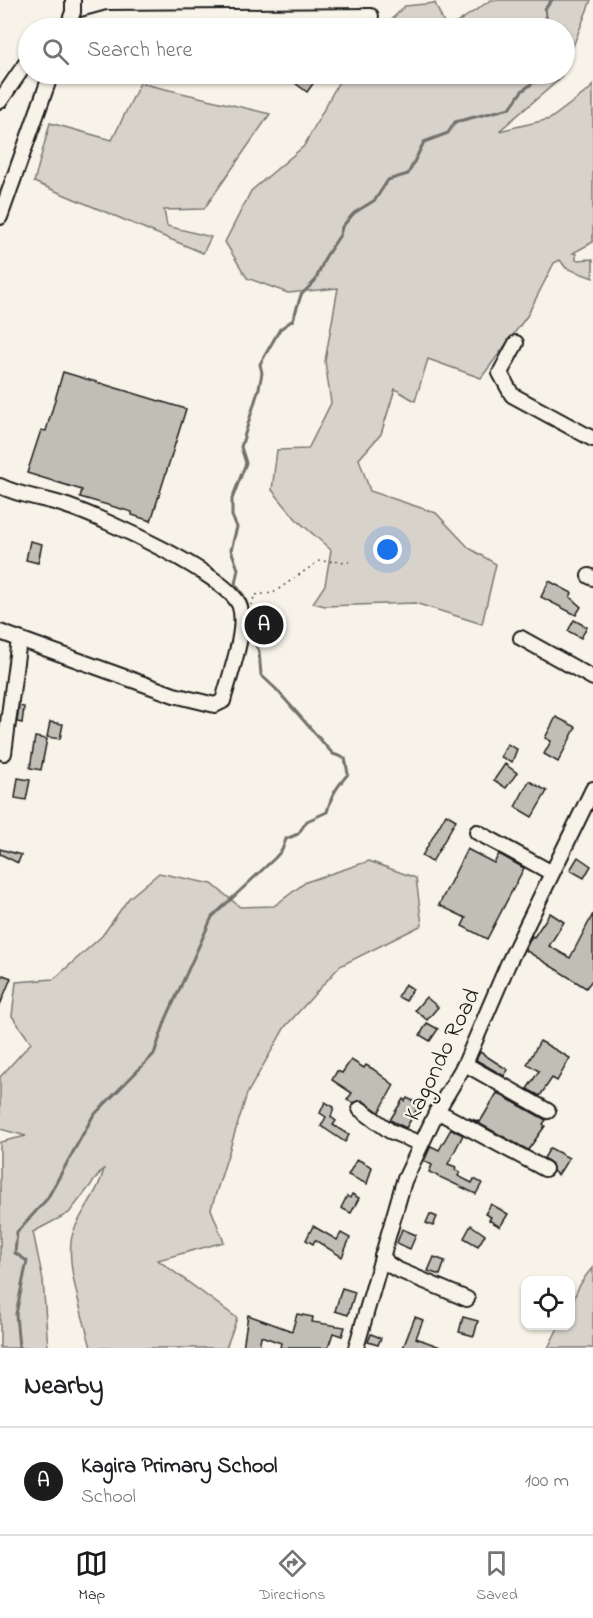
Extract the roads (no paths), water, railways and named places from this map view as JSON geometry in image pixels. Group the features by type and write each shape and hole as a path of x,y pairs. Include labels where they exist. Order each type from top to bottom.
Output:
{"street":[{"path":"72,18 73,0"},
{"path":"108,18 371,16"},
{"path":"0,101 18,75"},
{"path":"0,217 47,84"},
{"path":"516,343 500,373 513,395 593,439"},
{"path":"0,486 14,493 69,506 176,556 232,595 240,607 241,616 239,637 223,701 214,705 174,695 0,632"},
{"path":"521,638 593,678"},
{"path":"3,753 19,640"},
{"name":"Kagondo Road","path":"356,1348 404,1181 437,1111 465,1064 593,789"},
{"path":"477,832 552,873"},
{"path":"465,1064 548,1111"},
{"path":"360,1109 390,1131 422,1144"},
{"path":"437,1111 545,1169"},
{"path":"382,1255 388,1264 396,1269 467,1299"}],"waterway":[{"path":"546,18 545,9 552,0"},
{"path":"244,604 244,596 235,584 238,569 231,550 237,527 232,516 232,499 246,463 241,447 259,388 262,373 260,364 280,329 293,320 301,295 315,281 342,227 354,213 375,200 388,180 408,174 424,142 448,133 455,122 510,108 522,91 531,84"},
{"path":"19,1348 16,1314 27,1261 15,1253 17,1232 47,1199 93,1116 154,1054 166,1019 212,917 275,858 282,850 286,839 298,834 307,821 327,812 335,792 348,774 345,758 333,754 261,675 259,651 246,628"}],"place":[{"name":"Kagira Primary School","path":"264,625"}]}
